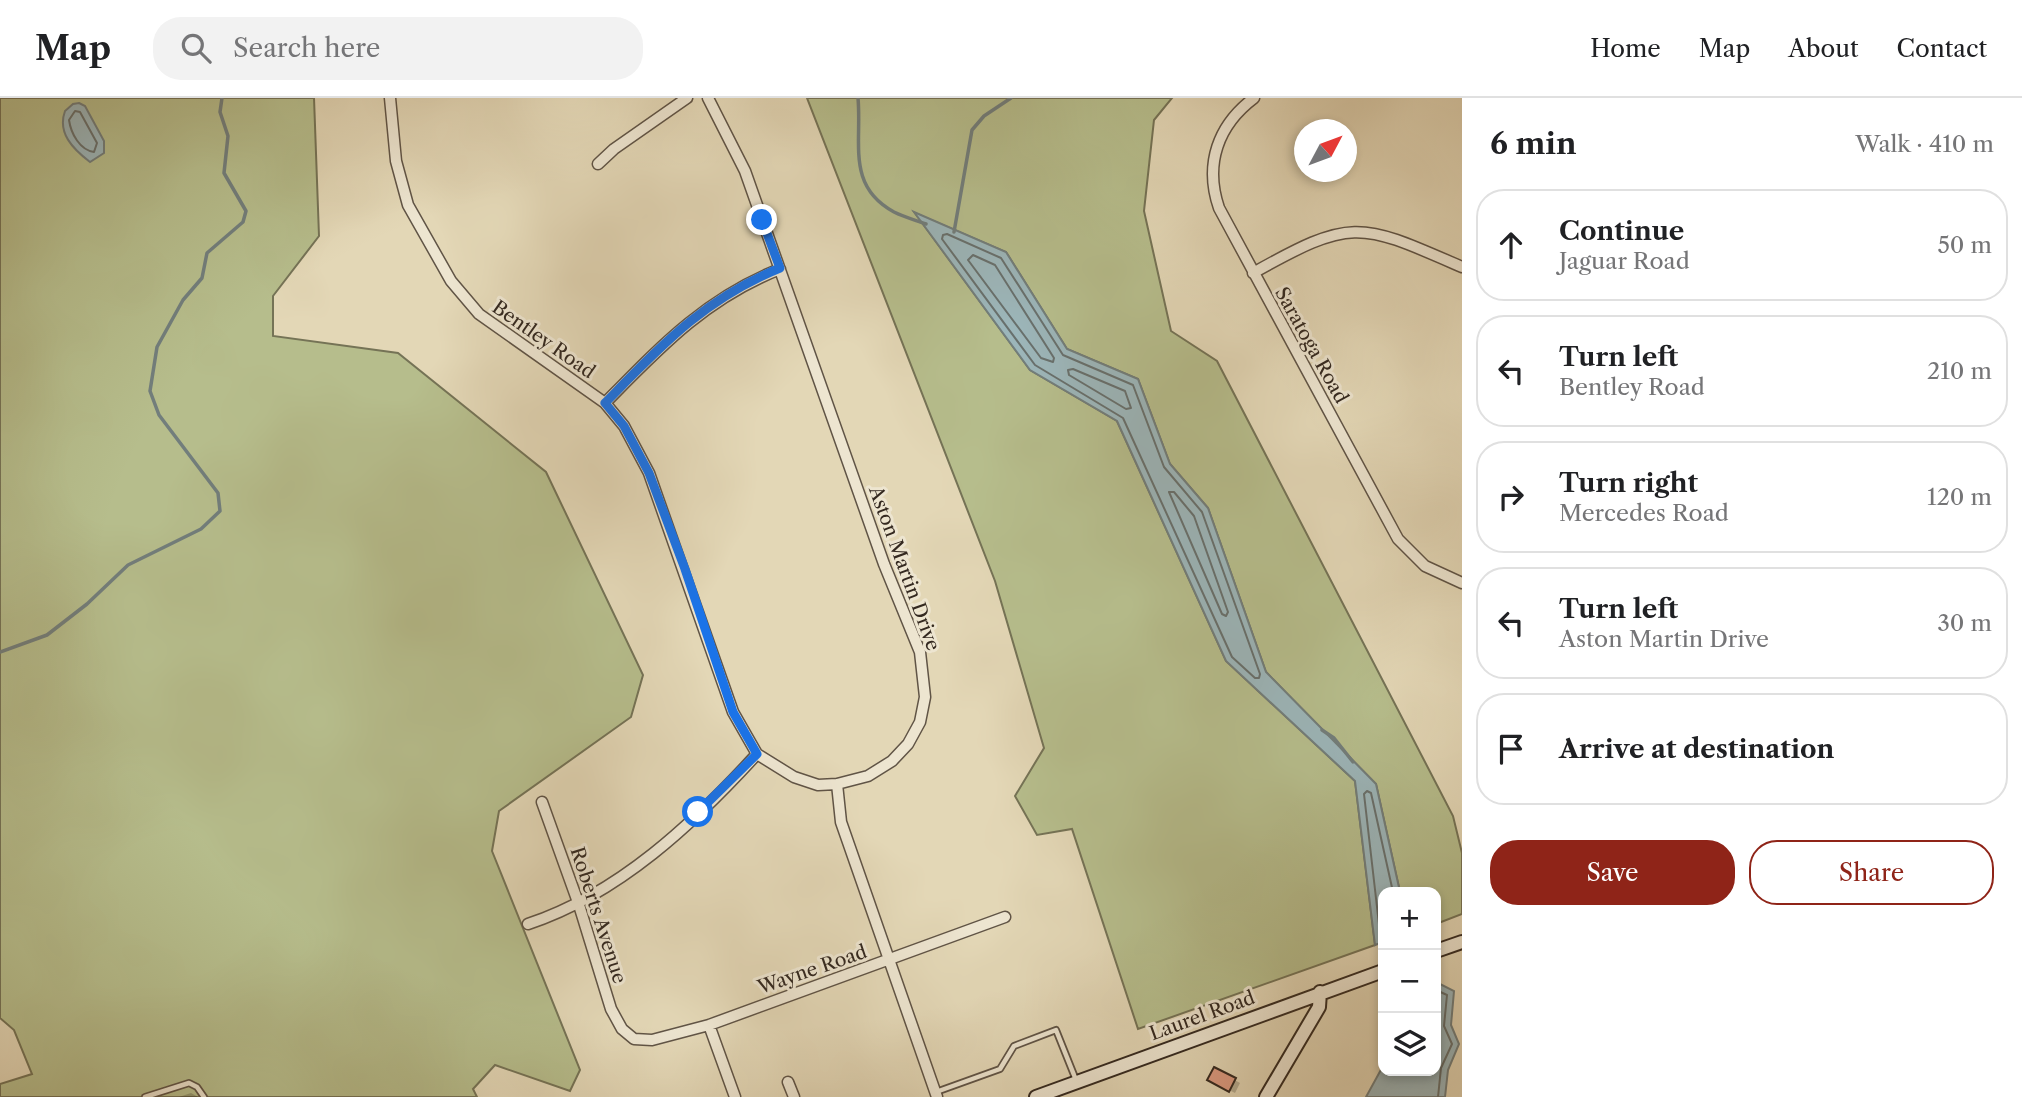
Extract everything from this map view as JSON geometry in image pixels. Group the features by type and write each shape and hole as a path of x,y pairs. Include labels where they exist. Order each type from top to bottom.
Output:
{"main road":[{"path":"1439,950 1462,942"},
{"name":"Laurel Road","path":"1035,1097 1378,973"},
{"path":"1266,1097 1319,1007 1320,992"}],"street":[{"name":"Bentley Road","path":"390,98 396,161 408,205 451,281 479,314 605,403 624,426 649,473 685,569 733,712 757,754 794,777 818,785 837,784"},
{"path":"598,164 614,149 687,98"},
{"name":"Aston Martin Drive","path":"708,98 745,171 884,564 920,652 925,697 920,722 908,744 892,761 867,776 837,784"},
{"name":"Saratoga Road","path":"1254,98 1233,115 1222,132 1213,172 1219,208 1398,538 1425,566 1462,583"},
{"path":"1253,273 1317,239 1348,231 1381,233 1462,267"},
{"path":"605,403 667,341 716,300 780,268"},
{"path":"528,924 579,905 627,875 733,780 757,754"},
{"path":"837,784 841,822 937,1094"},
{"name":"Roberts Avenue","path":"542,803 579,905 611,1010 628,1034"},
{"name":"Wayne Road","path":"628,1034 634,1039 652,1040 709,1025 1005,917"},
{"path":"709,1025 735,1097"},
{"path":"788,1082 794,1097"}],"lane":[{"path":"937,1094 992,1073 1005,1063 1014,1046 1056,1030 1077,1082"},
{"path":"145,1097 189,1083 197,1087 204,1097"}],"green space":[{"path":"0,98 314,98 319,236 273,296 273,336 398,353 546,472 643,675 631,717 499,811 492,851 580,1070 570,1091 495,1065 473,1089 477,1097 0,1097 0,1084 32,1074 14,1030 0,1018"},
{"path":"807,98 1172,98 1154,120 1144,211 1171,331 1217,361 1453,816 1462,853 1462,914 1441,922 1441,887 1399,887 1376,784 1266,672 1208,508 1170,464 1138,379 1067,349 1006,252 915,213 1030,370 1117,421 1226,661 1355,781 1375,945 1138,1029 1072,829 1037,835 1015,796 1044,748 995,581"}],"water":[{"path":"73,104 85,106 104,141 104,153 90,162 68,140 63,126 65,111"},
{"path":"914,212 1006,252 1067,349 1138,379 1170,464 1208,508 1266,672 1376,784 1399,887 1378,887 1378,944 1375,945 1355,781 1226,661 1117,421 1030,370"},
{"path":"1441,984 1454,991 1451,1025 1459,1044 1448,1070 1445,1097 1366,1097 1378,1075 1441,1076"}],"building":[{"path":"1214,1067 1236,1078 1229,1092 1207,1080"}],"waterway":[{"path":"0,652 47,635 87,604 128,565 201,529 220,511 218,493 159,415 150,391 157,347 183,300 202,278 207,253 243,222 246,211 224,173 228,136 220,112 222,98"},
{"path":"858,98 858,147 863,176 869,190 894,212 926,224"},
{"path":"954,232 972,130 984,116 1011,98"},
{"path":"1322,730 1334,738 1353,762"}],"route":[{"path":"698,812 757,754 733,712 685,569 649,473 624,426 605,403 667,341 716,300 780,268 762,220"}]}
